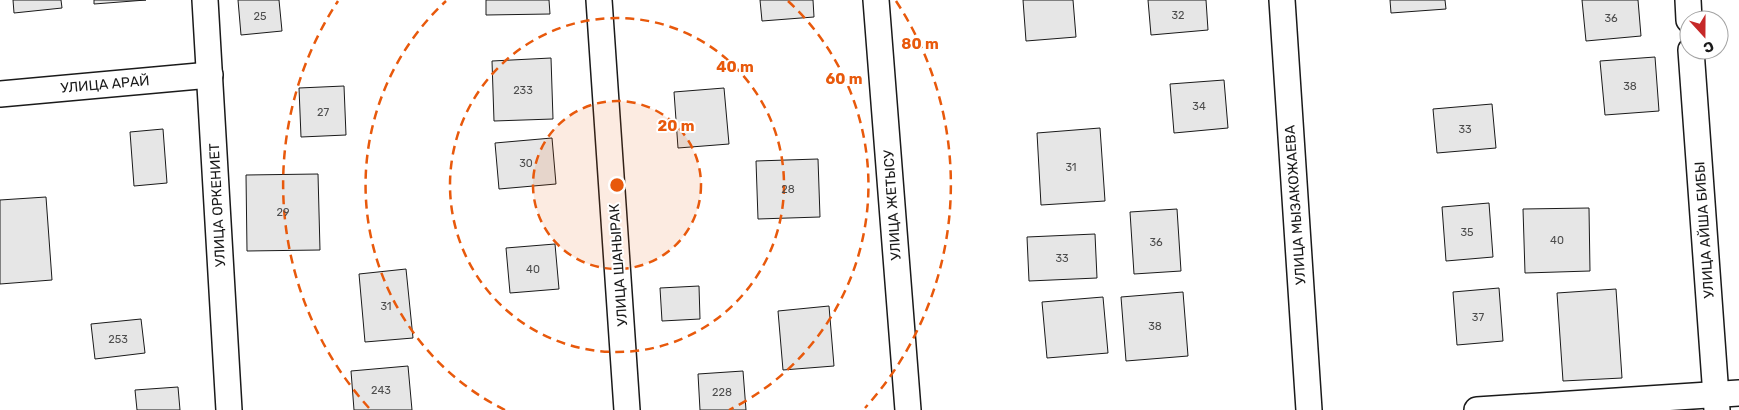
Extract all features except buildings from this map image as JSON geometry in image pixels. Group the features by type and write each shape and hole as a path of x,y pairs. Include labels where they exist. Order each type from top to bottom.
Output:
{"street":[{"name":"УЛИЦА ОРКЕНИЕТ","path":"205,0 229,410"},
{"name":"УЛИЦА ШАНЫРАК","path":"599,0 628,410"},
{"name":"УЛИЦА ЖЕТЫСУ","path":"876,0 908,410"},
{"name":"УЛИЦА МЫЗАКОЖАЕВА","path":"1282,0 1309,410"},
{"name":"УЛИЦА АЙША БИБЫ","path":"1692,60 1724,399"},
{"name":"УЛИЦА АРАЙ","path":"0,94 210,75"},
{"path":"1477,410 1724,399"}]}
